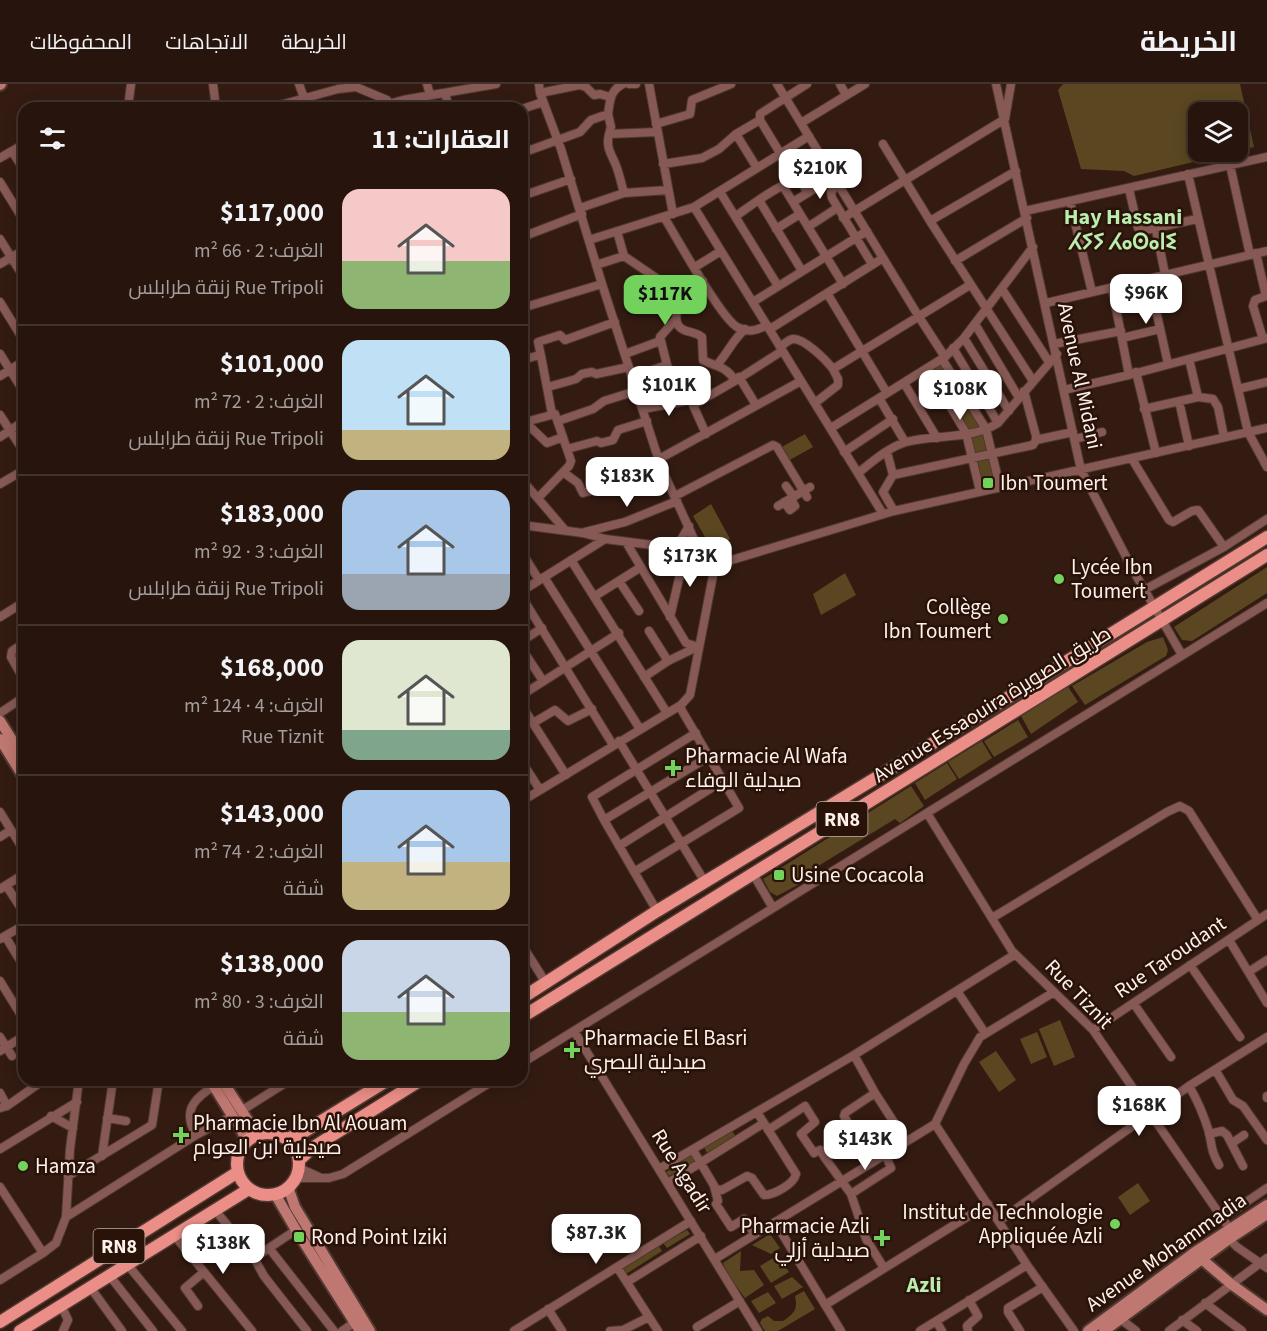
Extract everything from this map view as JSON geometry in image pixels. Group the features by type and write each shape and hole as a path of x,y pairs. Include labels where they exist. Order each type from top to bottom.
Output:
{"main road":[{"name":"Avenue Essaouira طريق الصويرة","path":"528,994 657,911 1267,537"},
{"name":"Avenue Essaouira طريق الصويرة","path":"528,1013 1267,555"},
{"path":"287,1139 302,1133 378,1086"},
{"path":"296,1173 295,1148 287,1139 274,1133 261,1134 245,1142 237,1157 238,1172 242,1182 249,1189 260,1194 275,1194 296,1173 312,1148 411,1086"},
{"name":"RN8","path":"0,1322 238,1172"},
{"name":"RN8","path":"20,1331 249,1189"}],"street":[{"path":"129,102 131,84"},
{"path":"213,84 215,102"},
{"path":"299,84 303,102"},
{"path":"427,84 430,95"},
{"path":"403,102 494,84"},
{"path":"623,84 616,88 610,97 608,114 610,127 607,143 624,193"},
{"path":"629,84 636,84"},
{"path":"649,84 673,214"},
{"path":"777,84 986,429 1000,487"},
{"path":"780,153 759,116 761,112 807,84"},
{"path":"840,84 846,95"},
{"path":"801,123 865,84"},
{"name":"Avenue Al Midani","path":"996,84 1081,470 1144,590 1182,655"},
{"path":"843,218 1005,119 1011,84"},
{"path":"292,102 356,85 387,102"},
{"path":"610,97 594,95 586,87 579,85 540,88 543,102 559,141 660,463 704,561"},
{"path":"609,134 656,128 690,114 692,100 727,85"},
{"path":"445,93 447,102"},
{"path":"377,96 380,102"},
{"path":"528,107 543,102"},
{"path":"528,151 584,130 591,120 608,114"},
{"path":"663,164 702,158 760,120"},
{"path":"736,134 757,168"},
{"path":"589,240 694,207 809,136"},
{"path":"884,144 970,285 1033,381"},
{"path":"0,158 18,148"},
{"path":"12,151 18,160"},
{"path":"955,261 1026,215 1070,202 1267,157"},
{"path":"1064,390 1265,338 1253,304 1255,300 1267,296 1253,254 1230,165"},
{"path":"930,221 1016,171"},
{"path":"1188,174 1248,432 1267,467"},
{"path":"528,193 571,179"},
{"path":"736,216 759,200 796,180 800,181 808,193"},
{"path":"794,202 836,180"},
{"path":"836,180 830,194 872,264"},
{"path":"0,182 18,210"},
{"path":"783,186 843,284"},
{"path":"1129,189 1138,228 1144,232 1197,219"},
{"path":"528,234 624,193 668,190"},
{"path":"720,192 778,286"},
{"path":"759,200 802,271"},
{"path":"1070,202 1092,292"},
{"path":"694,207 883,514"},
{"path":"808,226 837,208"},
{"path":"776,229 800,214"},
{"path":"664,217 714,300 733,324 754,332 768,327 827,294 883,258"},
{"path":"1155,230 1165,274"},
{"path":"616,231 624,256 681,294"},
{"path":"753,302 867,231"},
{"path":"0,239 18,268"},
{"path":"831,428 944,358 964,338 1033,247"},
{"path":"695,267 721,251"},
{"path":"1046,303 1267,251"},
{"path":"0,264 18,254"},
{"path":"597,265 624,256"},
{"path":"1149,279 1168,364"},
{"path":"703,281 681,294 676,319 661,334 660,341 672,377 685,377 692,402 706,434"},
{"path":"528,306 602,284"},
{"path":"833,369 970,285"},
{"path":"1112,288 1121,334 1156,453"},
{"path":"1002,289 1049,362"},
{"path":"827,294 887,393"},
{"path":"0,302 18,331"},
{"path":"676,319 682,329 691,330 702,337 703,360 730,372 756,405"},
{"path":"538,498 571,463 555,417 538,342 560,335 565,340 615,322"},
{"path":"975,324 1019,398"},
{"path":"717,365 730,349 733,340 745,329"},
{"path":"1054,344 1160,329"},
{"path":"964,338 1009,411"},
{"path":"643,409 692,402 737,379 792,339 798,340 815,351 833,369 838,379 838,385 815,403"},
{"path":"625,354 660,341"},
{"path":"953,348 998,423"},
{"path":"0,354 18,383"},
{"path":"858,472 905,442 986,429 998,423 1057,354"},
{"path":"528,358 541,356"},
{"path":"1189,359 1198,397"},
{"path":"0,376 18,365"},
{"path":"632,377 667,365"},
{"path":"548,387 576,379 582,374 592,372 596,374 629,367"},
{"path":"928,369 966,433 980,491"},
{"path":"563,472 578,483 583,493 605,488 611,480 660,463 706,434 801,381"},
{"path":"1238,389 1267,382"},
{"path":"904,383 937,438"},
{"path":"528,420 593,409 600,402 636,391"},
{"path":"1024,391 1036,440"},
{"path":"1144,409 1198,397 1215,400 1224,437"},
{"path":"879,398 905,442"},
{"path":"1179,401 1189,446"},
{"path":"0,415 18,443"},
{"path":"844,452 893,419"},
{"path":"567,449 597,441 602,443 613,440 618,430 647,421"},
{"path":"0,437 18,425"},
{"path":"528,425 547,443 563,437"},
{"path":"528,526 583,532 605,539 676,548 714,565 894,511 1267,428"},
{"path":"893,475 1029,446 1036,440 1102,432"},
{"path":"583,532 625,522 676,499 772,445 777,447 807,492 787,501 786,486"},
{"path":"887,452 893,475 883,492 894,511"},
{"path":"1132,459 1169,520 1173,522 1198,510 1224,547"},
{"path":"0,484 18,474"},
{"path":"528,487 565,530"},
{"path":"1144,590 1224,547 1267,519"},
{"path":"676,548 689,526"},
{"path":"528,587 605,539"},
{"path":"626,542 686,643 697,647"},
{"path":"670,617 685,552"},
{"path":"571,560 619,633 667,713"},
{"path":"528,561 591,651 640,729"},
{"path":"528,797 681,705 690,695 697,647 714,565"},
{"path":"595,596 641,567"},
{"path":"619,581 639,611"},
{"path":"528,1059 1267,603"},
{"path":"0,617 18,606"},
{"path":"528,606 592,709 636,769 705,882"},
{"path":"528,637 542,628"},
{"path":"649,631 668,661"},
{"path":"528,691 619,633"},
{"path":"18,647 12,651 11,657 18,669"},
{"path":"644,677 668,661 697,647"},
{"path":"528,658 543,681"},
{"path":"0,713 18,701"},
{"path":"634,872 738,810 739,806 681,709 681,705"},
{"path":"533,723 555,710 568,721 592,709"},
{"path":"528,715 566,775"},
{"path":"0,721 18,750"},
{"path":"657,911 603,820 592,797 696,733"},
{"path":"0,739 18,768"},
{"path":"603,820 710,756"},
{"path":"528,771 540,790"},
{"path":"619,846 724,780"},
{"path":"992,918 1180,806 1189,811 1258,920"},
{"path":"0,812 18,841"},
{"name":"Rue Tiznit","path":"927,813 1014,955 1093,1030 1151,1113 1237,1247 1265,1263"},
{"path":"0,837 11,830"},
{"path":"753,874 773,908"},
{"path":"18,878 3,887 18,906"},
{"name":"Rue Taroudant","path":"1093,1030 1267,914"},
{"path":"18,929 3,938 18,959"},
{"path":"1229,940 1267,1001"},
{"path":"528,954 546,983"},
{"path":"659,1169 854,1055 1014,955"},
{"path":"1250,971 1267,960"},
{"path":"1190,966 1240,1037"},
{"path":"0,981 18,1010"},
{"path":"957,991 984,1033"},
{"path":"715,1259 935,1124 976,1041 984,1033 1054,992"},
{"path":"1134,1004 1171,1057"},
{"name":"Rue Agadir","path":"574,1031 758,1331"},
{"path":"0,1036 3,1049 12,1056"},
{"path":"3,1049 18,1040"},
{"path":"999,1221 1189,1086 1266,1042"},
{"path":"854,1055 906,1141"},
{"path":"1216,1071 1233,1100 1246,1109 1267,1140"},
{"path":"0,1093 4,1107 35,1086"},
{"path":"0,1280 44,1253 56,1242 66,1217 68,1176 78,1086"},
{"path":"102,1155 112,1086"},
{"path":"68,1176 152,1125 158,1086"},
{"path":"196,1135 190,1122 190,1110 200,1095 212,1086"},
{"path":"222,1086 237,1113 245,1142"},
{"path":"66,1217 196,1135 280,1086"},
{"path":"370,1331 337,1280 295,1207 296,1173 308,1179 328,1178 343,1174 484,1086"},
{"path":"1189,1086 1201,1108 1209,1134 1210,1149 1219,1164"},
{"path":"825,1158 855,1140 856,1137 845,1113 875,1093"},
{"path":"0,1149 77,1102"},
{"path":"668,1183 700,1162 805,1106 815,1122 801,1134 814,1153 820,1150 851,1194 866,1239 884,1268"},
{"path":"693,1150 716,1189 722,1190 750,1176 761,1192 768,1195 796,1178 795,1171 757,1112"},
{"path":"237,1113 261,1134"},
{"path":"51,1116 73,1128"},
{"path":"107,1118 126,1121"},
{"path":"935,1124 1027,1265 1074,1331"},
{"path":"1209,1134 1222,1131 1227,1135 1243,1166"},
{"path":"1232,1143 1244,1135"},
{"path":"851,1194 890,1170 892,1165 885,1154"},
{"path":"714,1185 718,1201 716,1204 731,1227 744,1219 755,1234"},
{"path":"0,1187 44,1253"},
{"path":"1230,1213 1264,1190 1267,1200"},
{"path":"275,1194 357,1326 342,1331"},
{"path":"825,1305 988,1204"},
{"name":"Avenue Mohammadia","path":"1088,1331 1117,1316 1267,1205"},
{"path":"215,1210 254,1258 264,1276 307,1331"},
{"name":"Avenue Mohammadia","path":"1229,1233 1267,1214"},
{"path":"514,1331 692,1221"},
{"path":"775,1222 840,1328 829,1331"},
{"path":"254,1258 296,1230"},
{"path":"174,1235 252,1331"},
{"path":"627,1282 701,1236"},
{"path":"269,1248 334,1331"},
{"path":"1198,1256 1267,1310"},
{"path":"1169,1331 1231,1284 1265,1263"},
{"path":"127,1264 182,1331"},
{"path":"920,1331 1027,1265"},
{"path":"617,1267 658,1331"},
{"path":"198,1306 185,1288 204,1272"},
{"path":"110,1275 153,1331"},
{"path":"90,1287 122,1331"},
{"path":"1020,1331 1008,1312 1008,1308 1043,1287"},
{"path":"968,1331 967,1326 978,1316 969,1300"},
{"path":"697,1327 740,1301"},
{"path":"1205,1303 1242,1331"},
{"path":"61,1305 68,1320 63,1331"},
{"path":"548,1309 562,1331"},
{"path":"1117,1316 1136,1331"},
{"name":"Avenue Mohammadia","path":"1104,1331 1117,1316"},
{"path":"610,1331 623,1330 649,1317"},
{"path":"1182,1320 1197,1331"},
{"path":"936,1321 942,1331"}],"shaded area":[{"path":"1063,84 1240,84 1244,102 1188,102 1188,162 1194,162 1134,176 1124,171 1081,169 1058,90"},
{"path":"1248,120 1254,147 1248,148"},
{"path":"943,361 983,428 967,431 931,370"},
{"path":"983,432 989,453 975,459 969,435"},
{"path":"805,434 813,447 788,461 780,448"},
{"path":"990,458 995,483 981,486 976,462"},
{"path":"711,504 730,539 712,549 693,516"},
{"path":"1267,567 1267,593 1192,641 1182,640 1174,627"},
{"path":"845,573 856,595 821,615 813,594"},
{"path":"1163,637 1168,650 1166,656 1085,705 1072,686 1147,642"},
{"path":"1067,685 1078,702 1031,734 1021,716"},
{"path":"1018,720 1028,737 994,757 984,741"},
{"path":"982,741 992,758 959,779 948,762"},
{"path":"947,763 957,779 925,800 915,783"},
{"path":"911,786 924,806 900,823 895,819 810,871 809,879 777,896 770,892 763,879"},
{"path":"1060,1020 1075,1057 1054,1066 1039,1029"},
{"path":"1037,1032 1047,1057 1031,1064 1020,1039"},
{"path":"996,1051 1016,1080 999,1092 979,1062"},
{"path":"732,1131 736,1137 707,1153 704,1147"},
{"path":"692,1154 696,1160 669,1176 665,1173"},
{"path":"1138,1183 1150,1201 1130,1215 1118,1197"},
{"path":"687,1230 690,1234 667,1248 663,1243"},
{"path":"770,1234 780,1248 771,1254 752,1245"},
{"path":"659,1246 662,1251 626,1274 622,1269"},
{"path":"741,1251 740,1271 754,1270 764,1285 745,1298 729,1277 723,1263"},
{"path":"778,1255 789,1272 771,1283 760,1266"},
{"path":"792,1277 803,1287 782,1299 774,1286"},
{"path":"804,1291 815,1309 778,1331 765,1331 760,1323 762,1319 768,1316 774,1321 783,1321 794,1311 795,1296"},
{"path":"768,1292 776,1303 759,1313 751,1301"}],"place":[{"name":"Ibn Toumert","path":"988,483"},
{"name":"Lycée Ibn Toumert","path":"1059,579"},
{"name":"Collège Ibn Toumert","path":"1003,619"},
{"name":"Pharmacie Al Wafa صيدلية الوفاء","path":"673,768"},
{"name":"Usine Cocacola","path":"779,875"},
{"name":"Pharmacie El Basri صيدلية البصري","path":"572,1050"},
{"name":"Pharmacie Ibn Al Aouam صيدلية ابن العوام","path":"181,1135"},
{"name":"Hamza","path":"23,1166"},
{"name":"Institut de Technologie Appliquée Azli","path":"1115,1224"},
{"name":"Rond Point Iziki","path":"299,1237"},
{"name":"Pharmacie Azli صيدلية أزلي","path":"882,1238"}],"district":[{"name":"Hay Hassani ⵃⵢⵢ ⵃⴰⵙⴰⵏⵉ","path":"1123,228"},
{"name":"Azli","path":"924,1284"}]}
